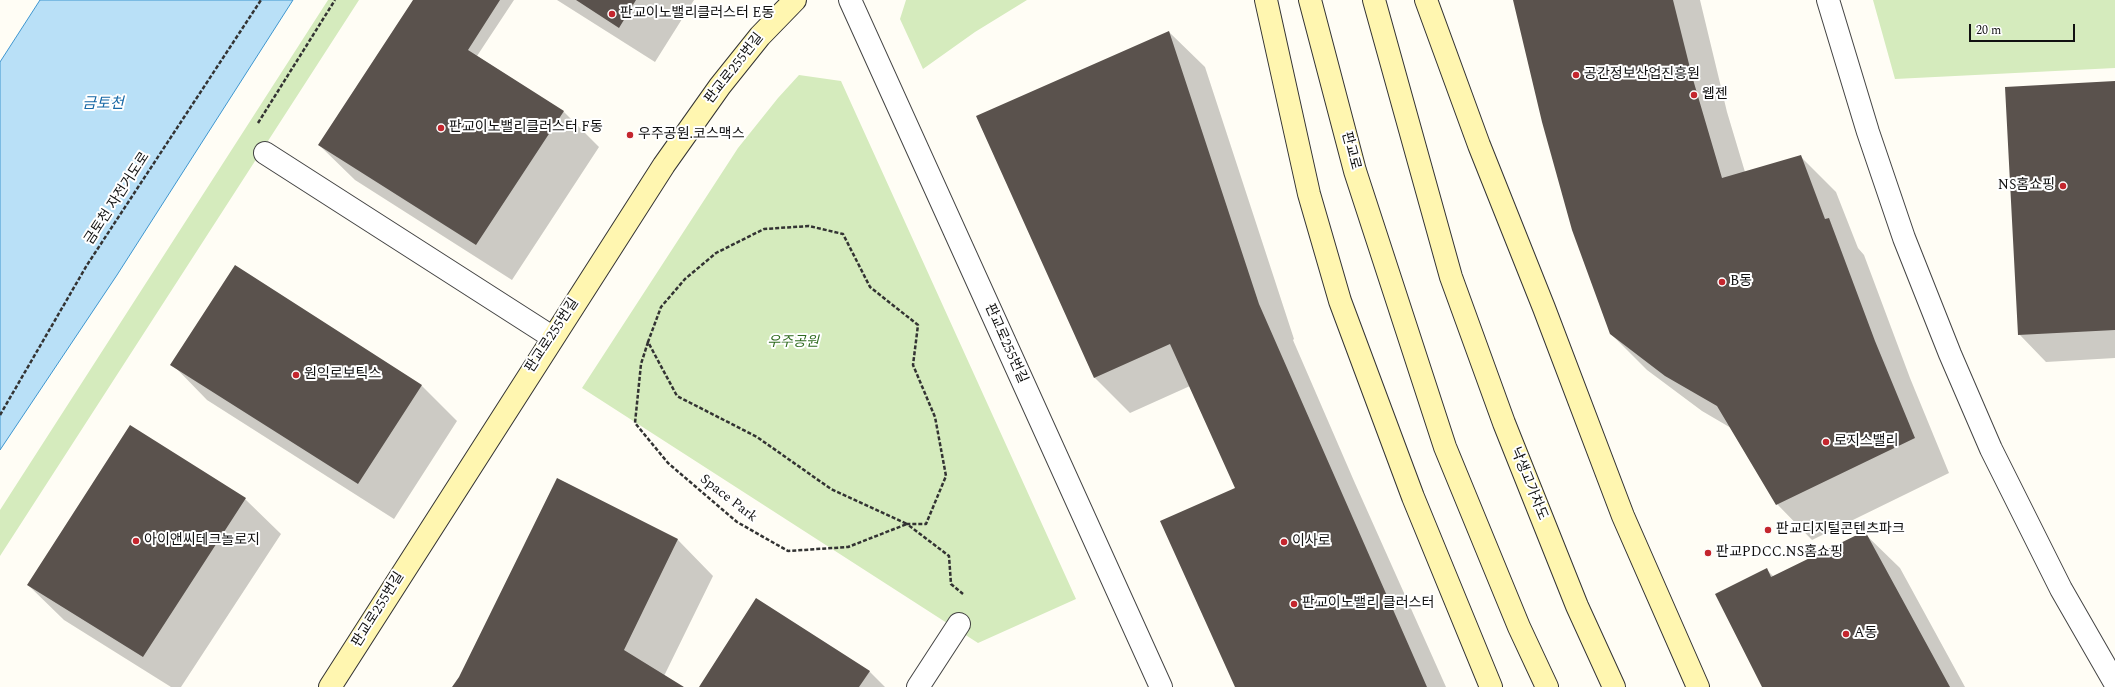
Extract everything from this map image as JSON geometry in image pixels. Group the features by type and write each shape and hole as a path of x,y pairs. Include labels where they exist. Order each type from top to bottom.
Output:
{"main road":[{"name":"판교로255번길","path":"330,687 552,337 664,165 720,86 760,36 795,0"},
{"path":"1266,0 1268,20 1309,194 1340,301 1413,497 1491,687"},
{"name":"판교로","path":"1310,0 1355,171 1445,446 1519,627 1547,687"},
{"name":"낙생고가차도","path":"1374,0 1451,277 1504,423 1568,584 1614,687"},
{"path":"1426,0 1485,160 1547,315 1623,516 1698,687"}],"street":[{"name":"판교로255번길","path":"850,0 1161,687"},
{"path":"1828,0 1868,132 1904,238 1950,354 1991,449 2061,589 2115,683"},
{"path":"265,153 552,337"},
{"path":"918,687 959,624"}],"path":[{"name":"금토천 자전거도로","path":"0,415 87,265 262,0"},
{"path":"255,128 335,0"},
{"name":"Space Park","path":"809,226 843,234 870,288 918,325 913,365 935,417 946,476 926,524 907,524 848,548 788,551 737,522 668,463 635,423 641,364 648,342 661,307 684,279 716,253 764,230 809,226"},
{"name":"Space Park","path":"648,342 677,396 757,437 831,489 907,524 949,556 951,584 976,604 959,624"}],"green space":[{"path":"328,0 359,0 0,556 0,510"},
{"path":"906,0 1027,0 975,32 923,69 900,19"},
{"path":"1873,0 2115,0 2115,68 1895,79"},
{"name":"우주공원","path":"799,75 841,81 1076,599 978,643 582,388 738,148 778,98"}],"water":[{"name":"금토천","path":"40,0 293,0 117,275 0,450 0,62"}],"building":[{"name":"판교이노밸리클러스터 F동","path":"413,0 500,0 468,50 564,111 476,245 318,145"},
{"name":"판교이노밸리클러스터 E동","path":"576,0 636,0 619,28"},
{"name":"B동","path":"1513,0 1673,0 1692,76 1722,178 1801,155 1825,219 1829,218 1875,341 1915,438 1776,505 1717,406 1665,376 1610,334 1572,230 1542,122"},
{"path":"1169,31 1259,304 1427,687 1235,687 1160,521 1235,488 1170,344 1094,378 976,116"},
{"name":"NS홈쇼핑","path":"2115,81 2115,330 2018,335 2005,87"},
{"name":"원익로보틱스","path":"235,265 422,385 358,484 170,365"},
{"name":"아이앤씨테크놀로지","path":"130,425 246,498 143,657 27,585"},
{"path":"557,478 678,539 624,650 684,687 452,687 459,677"},
{"name":"A동","path":"1865,531 1950,687 1762,687 1715,594 1767,568 1771,577"},
{"path":"756,598 870,671 859,687 699,687"}],"place":[{"name":"판교이노밸리클러스터 E동","path":"612,14"},
{"name":"공간정보산업진흥원","path":"1576,75"},
{"name":"웹젠","path":"1694,95"},
{"name":"판교이노밸리클러스터 F동","path":"441,128"},
{"name":"우주공원.코스맥스","path":"630,135"},
{"name":"NS홈쇼핑","path":"2063,186"},
{"name":"B동","path":"1722,282"},
{"name":"원익로보틱스","path":"296,375"},
{"name":"로지스밸리","path":"1826,442"},
{"name":"판교디지털콘텐츠파크","path":"1768,530"},
{"name":"아이앤씨테크놀로지","path":"136,541"},
{"name":"이사로","path":"1284,542"},
{"name":"판교PDCC.NS홈쇼핑","path":"1708,553"},
{"name":"판교이노밸리 클러스터","path":"1294,604"},
{"name":"A동","path":"1846,634"}]}
